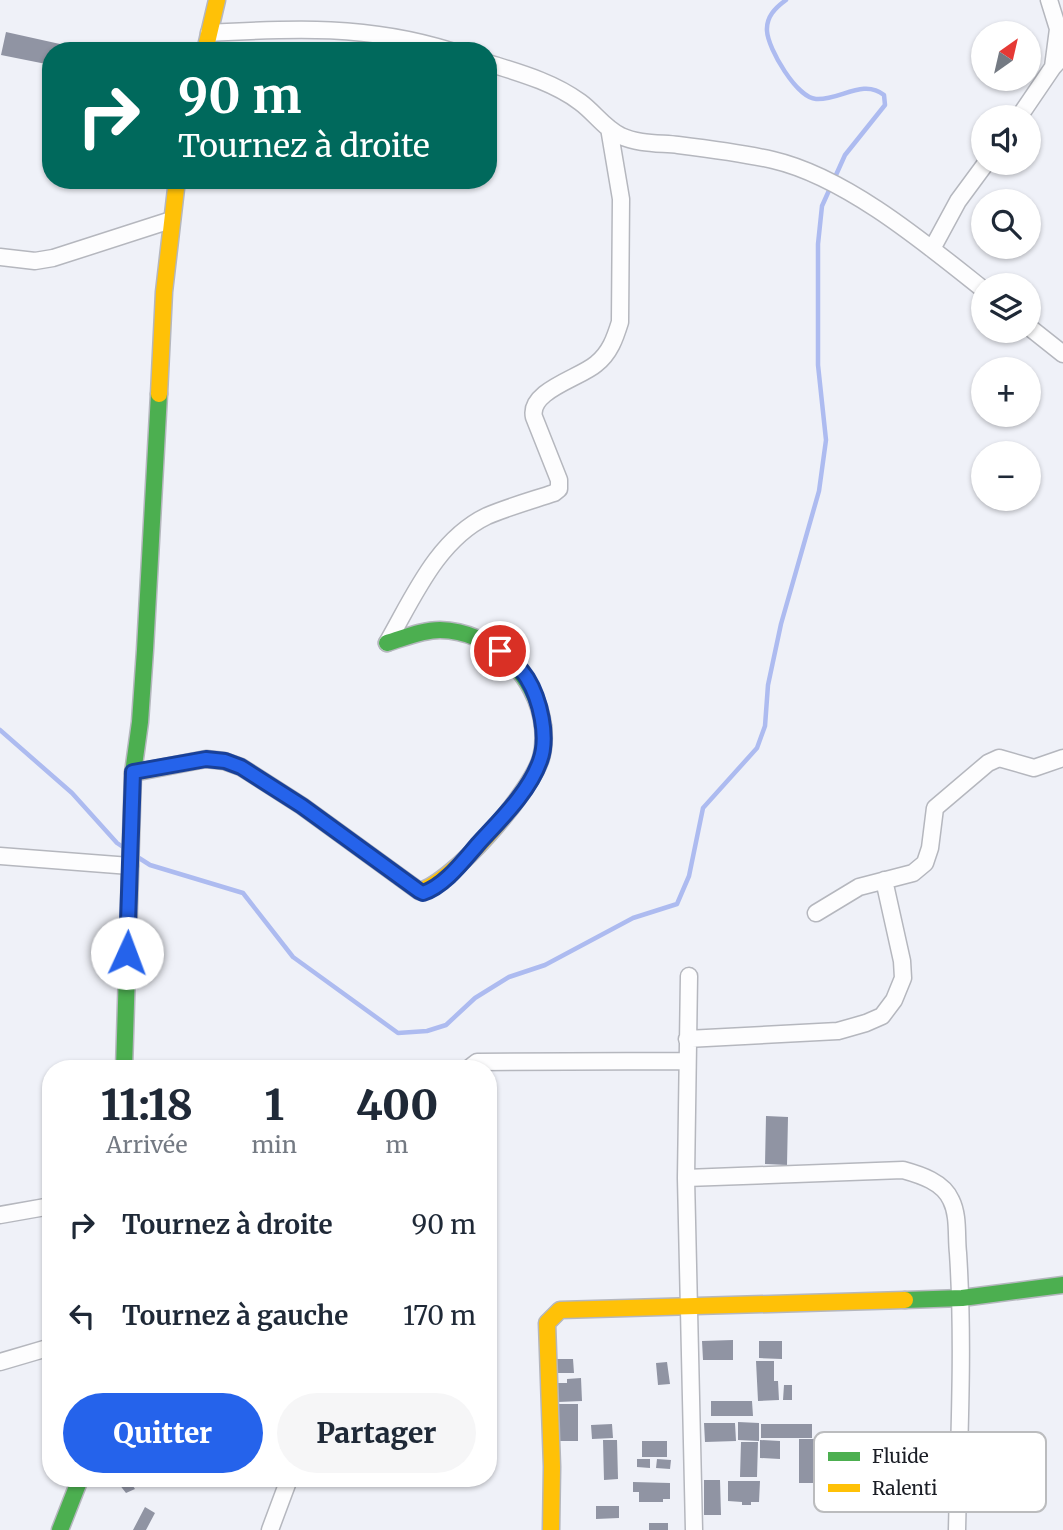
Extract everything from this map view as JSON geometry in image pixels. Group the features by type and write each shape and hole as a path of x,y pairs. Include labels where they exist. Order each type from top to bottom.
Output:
{"street":[{"path":"207,42 217,0"},
{"path":"1027,105 1058,61 1058,29 1049,0"},
{"path":"209,33 297,28 351,30 408,42"},
{"path":"497,66 529,75 562,91 580,102 621,136 640,142 727,150 807,171 859,200 932,249 971,280"},
{"path":"133,772 206,759 225,761 241,767 302,806 423,893 450,874 475,848 504,816 530,781 541,760 542,726 538,704 527,678 517,664 478,638 449,631 425,631 387,643 437,559 457,539 488,516 559,489 559,480 534,418 535,405 544,393 583,374 598,363 615,338 620,322 621,198 609,128"},
{"path":"932,249 958,201 977,175"},
{"path":"124,1060 133,772 140,722 164,292 176,189"},
{"path":"0,257 35,261 53,258 171,220"},
{"path":"1041,337 1063,354"},
{"path":"816,912 859,887 913,873 925,863 930,849 935,808 988,762 999,758 1034,768 1063,758"},
{"path":"0,856 130,866"},
{"path":"687,1039 838,1031 883,1016 894,1000 903,978 898,940 884,880"},
{"path":"689,976 686,1178 694,1530"},
{"path":"497,1062 687,1061"},
{"path":"686,1178 903,1170 919,1174 938,1184 951,1200 957,1225 962,1298 959,1432"},
{"path":"0,1215 42,1208"},
{"path":"551,1530 552,1467 547,1323 560,1310 962,1298 1063,1285"},
{"path":"0,1362 42,1350"},
{"path":"60,1530 77,1487"},
{"path":"270,1530 286,1487"},
{"path":"957,1512 957,1530"}],"building":[{"path":"6,32 51,42 42,42 42,63 1,55"},
{"path":"766,1116 788,1117 787,1165 765,1164"},
{"path":"733,1340 733,1360 703,1360 702,1341"},
{"path":"759,1341 782,1341 782,1359 759,1358"},
{"path":"557,1359 573,1359 574,1373 557,1373"},
{"path":"756,1361 774,1361 774,1381 778,1381 779,1400 758,1401"},
{"path":"667,1362 670,1384 658,1385 656,1363"},
{"path":"581,1378 582,1401 558,1402 558,1383"},
{"path":"784,1385 792,1385 792,1400 783,1400"},
{"path":"711,1401 752,1401 753,1416 711,1416"},
{"path":"559,1404 578,1404 578,1441 559,1441"},
{"path":"738,1422 759,1423 759,1441 738,1440"},
{"path":"704,1423 735,1423 736,1441 705,1442"},
{"path":"612,1424 613,1438 592,1439 591,1425"},
{"path":"761,1424 812,1424 812,1438 761,1438"},
{"path":"799,1439 814,1439 813,1483 799,1483"},
{"path":"603,1440 617,1440 618,1479 604,1480"},
{"path":"760,1440 780,1441 780,1459 760,1458"},
{"path":"642,1441 667,1441 667,1457 642,1457"},
{"path":"741,1442 758,1442 757,1477 740,1477"},
{"path":"637,1459 650,1459 650,1468 637,1467"},
{"path":"657,1459 671,1460 670,1469 656,1468"},
{"path":"704,1480 720,1480 721,1515 704,1515"},
{"path":"728,1481 760,1481 759,1502 742,1505 742,1502 728,1501"},
{"path":"633,1482 670,1483 670,1499 663,1499 663,1502 639,1502 639,1492 633,1492"},
{"path":"121,1487 135,1489 126,1493"},
{"path":"596,1506 619,1506 619,1518 596,1519"},
{"path":"145,1507 155,1513 146,1530 133,1530"},
{"path":"649,1523 668,1523 668,1530 649,1530"}],"waterway":[{"path":"139,858 150,865 243,893 293,957 398,1033 427,1031 446,1025 475,998 509,977 545,965 633,918 677,904 689,876 703,808 757,748 765,726 768,685 781,624 819,491 826,440 818,365 818,244 822,206 845,155 885,105 884,95 876,90 859,89 816,99 808,97 792,82 772,49 767,31 772,13 786,0"},
{"path":"0,730 72,793 123,847"}],"traffic: fast":[{"path":"124,1060 133,773 145,650 159,394"},
{"path":"387,643 433,630 459,632 477,638 509,660 521,674 532,690 543,726"},
{"path":"905,1300 962,1298 1063,1285"},
{"path":"60,1530 77,1487"}],"traffic: slow":[{"path":"207,42 217,0"},
{"path":"159,394 164,292 176,189"},
{"path":"133,773 206,759 241,767 302,806 419,891 451,872 507,813 541,758 543,726"},
{"path":"551,1530 552,1467 547,1323 560,1310 905,1300"}],"route":[{"path":"127,953 133,772 206,759 225,761 241,767 321,820 419,891 423,893 434,888 504,816 530,781 541,760 543,743 538,704 527,678 517,664 500,651"}]}
